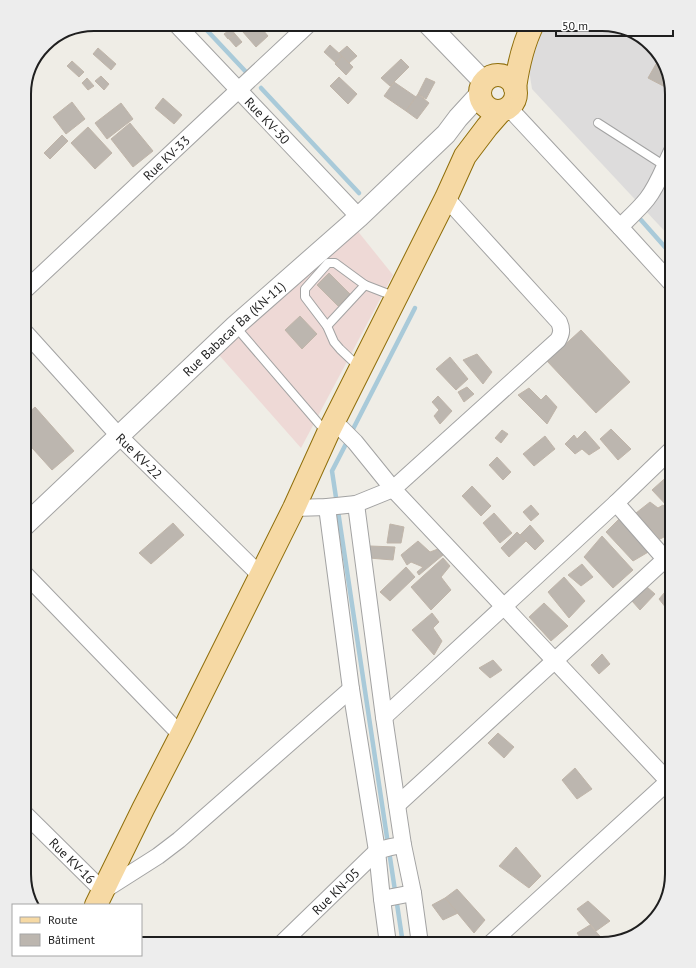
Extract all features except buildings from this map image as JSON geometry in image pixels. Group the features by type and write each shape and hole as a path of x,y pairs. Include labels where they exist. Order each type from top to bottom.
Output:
{"main road":[{"path":"466,156 473,123 484,88 528,31"},
{"path":"100,898 260,575 335,428 360,368 466,156 487,127 508,102 530,31"},
{"path":"496,75 506,77 513,84 508,102 495,111 489,109 485,105 484,88 496,75"}],"street":[{"name":"Rue KV-30","path":"183,31 359,217"},
{"name":"Rue KV-33","path":"31,284 302,31"},
{"path":"434,31 484,88 446,134"},
{"path":"508,102 665,276"},
{"path":"446,134 473,123"},
{"name":"Rue Babacar Ba (KN-11)","path":"31,519 236,326 359,217 446,134"},
{"path":"620,227 642,206 654,188 665,166"},
{"path":"294,508 341,506 393,489 558,340 561,334 562,328 559,322 446,198"},
{"name":"Rue KV-22","path":"31,339 119,436 260,575"},
{"path":"335,428 355,442 393,489 665,775"},
{"path":"384,717 616,503 665,456"},
{"path":"616,503 665,552"},
{"path":"341,506 351,689 390,848 397,896 417,937"},
{"path":"341,506 384,717 397,805 390,848 397,896 389,937"},
{"path":"397,805 665,560"},
{"path":"31,580 181,735"},
{"path":"100,898 179,840 351,689"},
{"path":"498,937 665,786"},
{"name":"Rue KV-16","path":"31,821 100,898"},
{"name":"Rue KN-05","path":"289,937 390,848"}],"lane":[{"path":"598,123 665,166"},
{"path":"360,368 334,342 327,326 305,297 305,289 328,263 335,263 365,285 396,297"},
{"path":"327,326 365,285"},
{"path":"236,326 335,428"}],"shaded area":[{"path":"540,31 606,31 622,34 637,42 657,63 663,78 665,94 665,232 532,89 527,57"},
{"path":"352,224 393,275 301,448 219,355"}],"waterway":[{"path":"208,31 247,73"},
{"path":"261,88 359,193"},
{"path":"641,220 665,247"},
{"path":"351,433 415,308"},
{"path":"348,440 332,471 402,937"}]}
